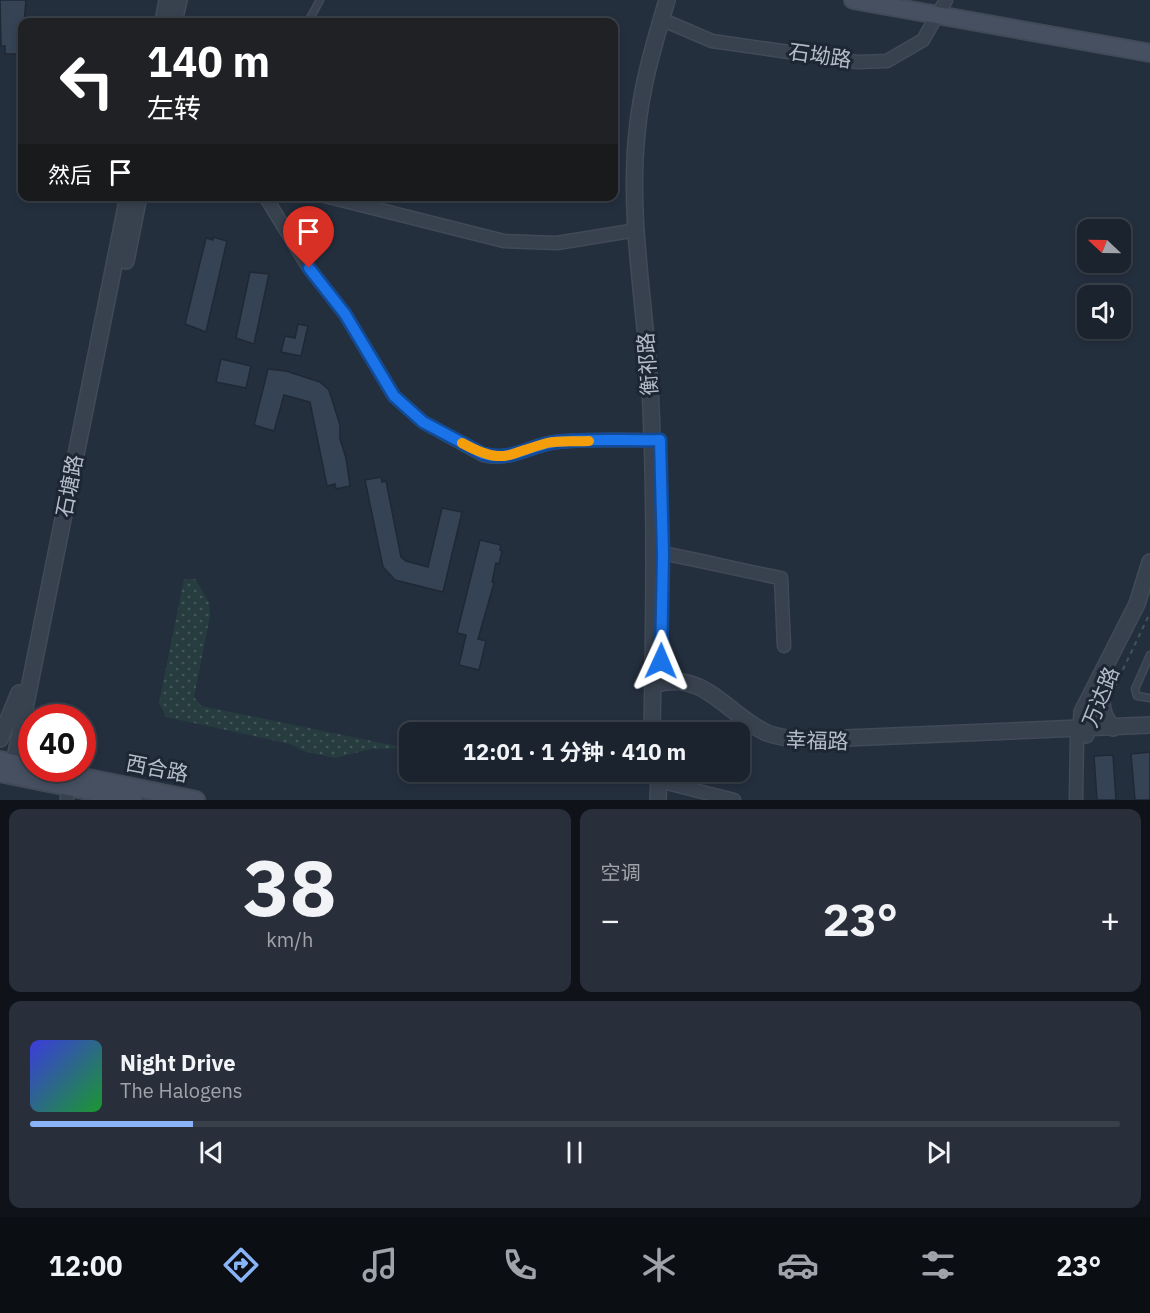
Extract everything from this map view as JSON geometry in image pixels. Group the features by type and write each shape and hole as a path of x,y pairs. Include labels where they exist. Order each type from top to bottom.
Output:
{"main road":[{"path":"853,0 941,7 1150,41"},
{"path":"910,0 1150,53"},
{"name":"西合路","path":"17,768 67,793 133,800"},
{"name":"西合路","path":"17,768 196,800"}],"street":[{"path":"164,18 168,0"},
{"path":"175,18 179,0"},
{"name":"衡祁路","path":"656,440 635,172 639,114 648,64 667,0"},
{"name":"衡祁路","path":"660,722 659,553 645,172 650,106 657,66 677,0"},
{"name":"石坳路","path":"670,23 712,41 858,62 888,61 923,40 941,7"},
{"name":"石塘路","path":"17,768 42,625 127,201"},
{"name":"石塘路","path":"36,704 138,201"},
{"path":"268,201 309,268 345,314 382,380 394,396 423,422 483,454 494,457 518,455 557,442 656,440"},
{"path":"345,201 504,240 557,243 638,230"},
{"path":"659,553 781,578 784,646"},
{"name":"万达路","path":"1083,732 1082,712 1137,603 1150,562"},
{"name":"万达路","path":"1083,732 1089,714 1107,691 1150,584"},
{"path":"0,740 12,714 42,625"},
{"name":"幸福路","path":"658,686 696,684 768,733 799,740 991,730 1083,732 1150,725"},
{"name":"衡祁路","path":"653,722 658,686"},
{"name":"幸福路","path":"658,686 695,690 765,737 797,744 1150,730"},
{"path":"1107,691 1101,706 1105,718 1113,728"},
{"path":"1061,730 1075,722 1082,712"},
{"path":"1076,800 1083,732"},
{"path":"650,800 654,782"},
{"path":"657,782 658,800"},
{"path":"680,782 734,800"}],"lane":[{"path":"310,18 320,0"},
{"path":"1150,656 1135,689 1137,696 1150,698"}],"path":[{"path":"1107,691 1150,613"}],"green space":[{"path":"184,579 195,579 209,602 210,616 194,697 201,706 399,748 371,749 335,758 303,751 290,744 166,717 159,703"}],"building":[{"path":"0,0 26,0 24,18 18,18 18,54 5,54 5,46 1,46"},
{"path":"213,237 227,241 206,332 185,324 206,238 213,240"},
{"path":"250,272 269,274 254,344 236,338"},
{"path":"298,324 308,326 301,356 281,352 285,336 295,338"},
{"path":"221,359 251,366 246,388 216,382"},
{"path":"268,369 286,371 320,382 329,390 340,425 340,439 346,458 350,486 336,489 335,484 327,486 310,402 284,395 274,431 254,425"},
{"path":"381,477 382,482 386,481 401,557 406,561 428,567 442,508 462,512 443,592 395,580 383,567 365,480"},
{"path":"480,540 501,545 500,550 502,551 499,564 496,563 492,582 494,583 478,639 486,641 479,670 459,665 466,635 457,633"},
{"path":"1150,752 1150,800 1135,800 1131,754"},
{"path":"1113,755 1116,800 1097,800 1094,756"}],"slow traffic":[{"path":"462,443 494,457 518,455 557,442 589,441"}],"route":[{"path":"309,268 345,314 382,380 394,396 423,422 483,454 494,457 518,455 557,442 660,440 663,554 661,661"}]}
